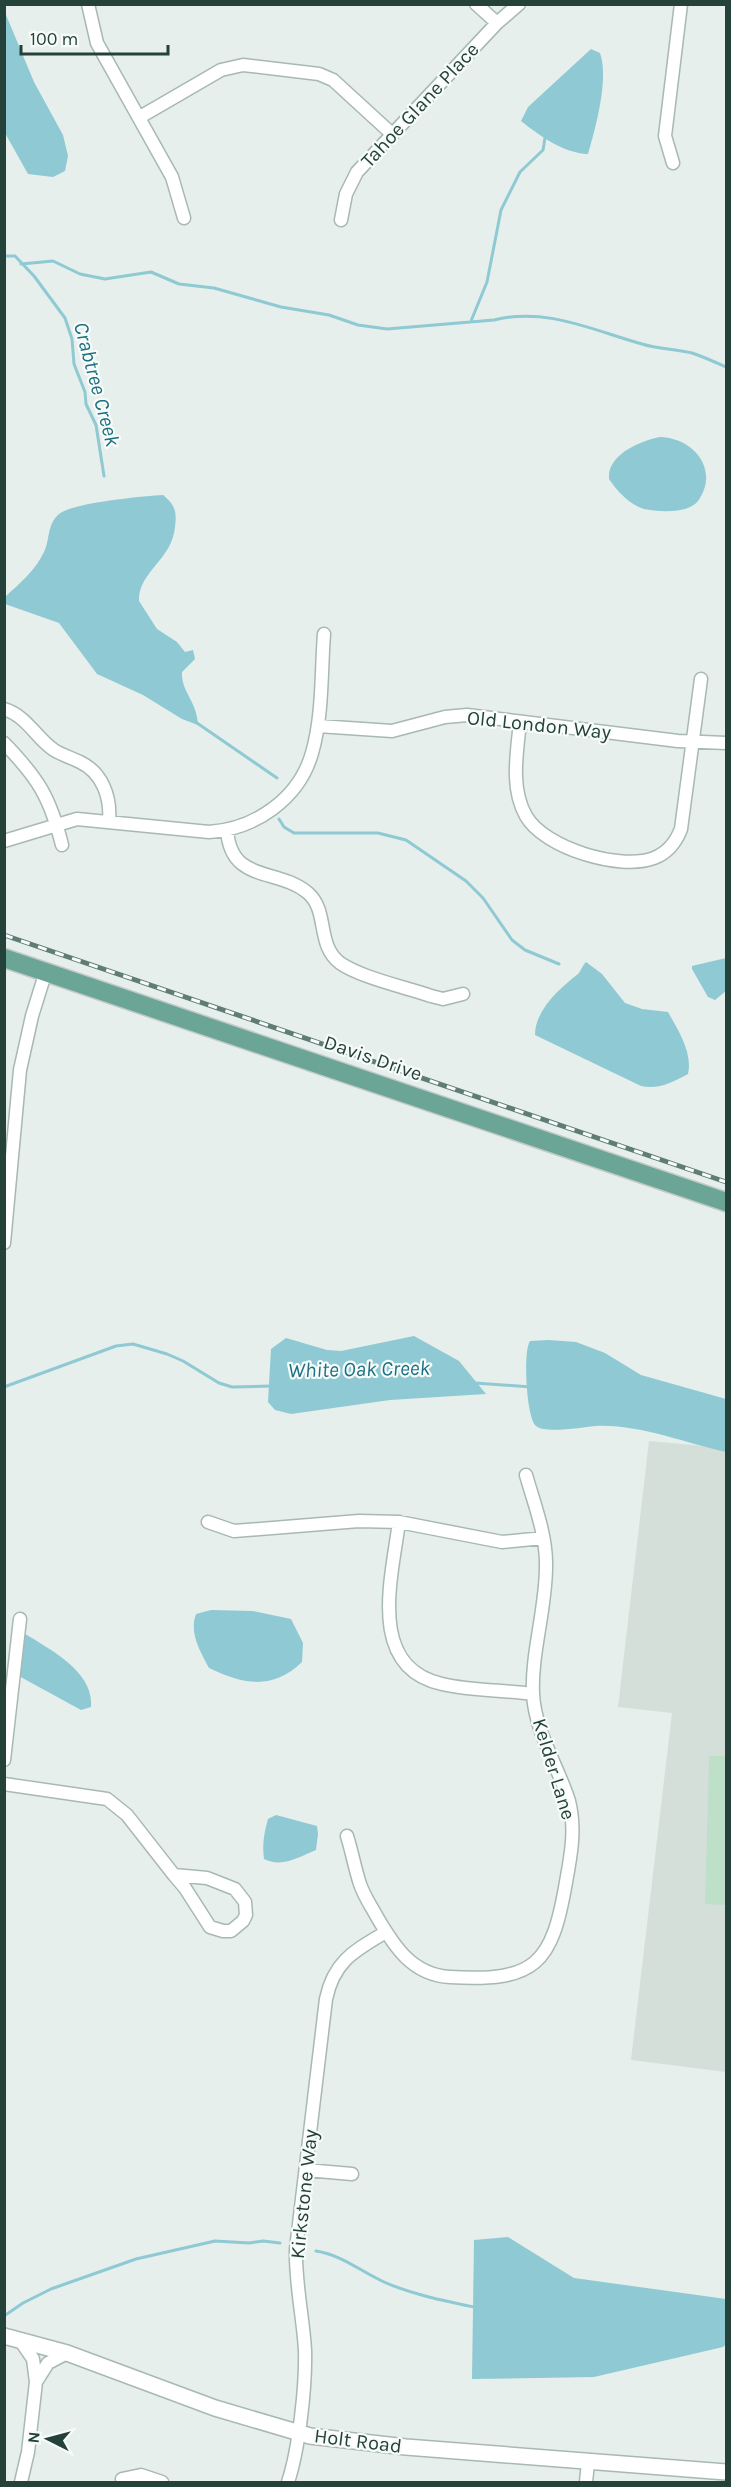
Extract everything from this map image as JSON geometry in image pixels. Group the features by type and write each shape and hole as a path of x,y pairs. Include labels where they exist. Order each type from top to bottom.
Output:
{"main road":[{"name":"Davis Drive","path":"4,958 726,1202"}],"street":[{"path":"88,4 97,43 172,177 184,218"},
{"path":"476,4 497,23"},
{"name":"Tahoe Glane Place","path":"341,220 351,182 392,134 497,23 519,4"},
{"path":"673,163 665,136 681,4"},
{"path":"140,117 221,70 243,64 319,74 333,80 392,134"},
{"path":"4,841 77,819 196,831 227,830 263,815 287,796 312,754 318,726 324,634"},
{"path":"520,722 516,785 522,808 531,824 542,836 561,846 613,859 638,861 654,858 669,849 677,839 683,817 701,679"},
{"path":"4,709 16,713 54,750 91,769 106,792 110,808 109,821"},
{"name":"Old London Way","path":"318,726 392,731 445,717 467,715 692,742 726,743"},
{"path":"4,743 30,769 41,786 53,810 62,845"},
{"path":"227,830 228,847 239,862 261,874 298,886 310,895 320,912 327,947 340,963 355,971 431,996 443,999 463,994"},
{"path":"4,1243 19,1081 32,1016 46,971"},
{"path":"4,1079 19,1081"},
{"name":"Kelder Lane","path":"347,1836 360,1885 386,1932 412,1964 427,1972 452,1977 499,1976 524,1970 538,1960 552,1941 559,1921 573,1828 568,1801 543,1735 533,1694 546,1567 543,1538 526,1475"},
{"path":"208,1522 234,1532 359,1521 399,1522 502,1542 543,1538"},
{"path":"399,1522 391,1582 389,1627 396,1650 404,1660 427,1679 443,1684 533,1694"},
{"path":"4,1760 20,1619"},
{"path":"4,1784 106,1799 127,1815 210,1926 223,1931 231,1931 243,1921 246,1915 245,1902 235,1889 207,1878 174,1875"},
{"name":"Kirkstone Way","path":"288,2482 298,2433 305,2364 296,2260 328,1988 337,1969 345,1959 386,1932"},
{"path":"306,2170 352,2174"},
{"name":"Holt Road","path":"4,2336 67,2353 215,2408 298,2433 365,2444 726,2472"},
{"path":"20,2340 33,2359 36,2382 28,2452 21,2482"},
{"path":"36,2382 48,2363 67,2353"},
{"path":"586,2482 588,2463"},
{"path":"122,2479 141,2475 162,2482"}],"shaded area":[{"path":"649,1441 726,1448 726,2072 631,2060 672,1713 618,1707"}],"green space":[{"path":"709,1756 726,1756 726,1905 705,1904"}],"water":[{"path":"4,10 34,82 63,135 68,156 65,171 53,177 28,174 5,133"},
{"path":"591,49 600,53 603,76 595,130 588,154 561,147 521,121 528,107"},
{"path":"660,437 683,443 693,450 705,467 704,489 698,501 687,508 665,511 644,509 624,497 609,479 613,462 619,456 635,445"},
{"path":"163,495 173,505 175,512 173,538 144,582 139,601 157,629 177,642 185,652 193,650 195,659 182,672 182,679 195,709 198,725 182,719 143,695 97,674 59,623 5,604 5,597 26,577 40,559 46,547 52,522 59,514 92,503"},
{"path":"726,958 726,991 715,1000 708,997 692,966"},
{"path":"586,962 602,974 625,1003 642,1009 668,1012 687,1050 688,1074 659,1086 641,1086 535,1035 539,1017 544,1008 556,993 578,974"},
{"path":"414,1336 459,1361 486,1394 390,1400 291,1414 275,1410 268,1402 271,1349 286,1338 327,1350 341,1351"},
{"path":"530,1341 576,1342 605,1353 641,1375 726,1399 726,1452 629,1428 596,1426 547,1430 536,1426 528,1398 526,1370 528,1347"},
{"path":"211,1610 253,1611 291,1619 303,1643 302,1662 280,1677 257,1682 234,1678 209,1668 196,1642 194,1621 196,1614"},
{"path":"24,1633 57,1654 78,1672 90,1694 91,1707 81,1710 17,1675"},
{"path":"276,1815 317,1826 316,1850 284,1862 264,1859 264,1839 268,1819"},
{"path":"508,2237 574,2278 726,2299 726,2344 723,2347 594,2377 472,2379 474,2240"}],"waterway":[{"path":"471,321 487,282 501,210 520,172 543,150 545,138"},
{"name":"Crabtree Creek","path":"4,256 15,256 34,276 65,318 72,339 74,364 85,392 86,404 96,425 104,476"},
{"path":"21,264 53,261 80,274 105,279 151,272 179,284 214,288 281,307 329,315 358,325 387,329 513,317 550,318 648,346 692,353 726,367"},
{"name":"Crabtree Creek","path":"197,723 277,778"},
{"name":"Crabtree Creek","path":"279,819 284,827 294,833 378,833 406,840 466,881 483,898 512,940 525,950 559,964"},
{"name":"White Oak Creek","path":"4,1387 116,1346 133,1344 167,1354 219,1383 232,1387 271,1386"},
{"name":"White Oak Creek","path":"475,1383 531,1387"},
{"path":"4,2316 23,2303 51,2289 136,2259 215,2241 280,2243"},
{"path":"316,2251 343,2260 394,2286 428,2297 474,2307"}],"railway":[{"path":"4,935 726,1182"}]}
